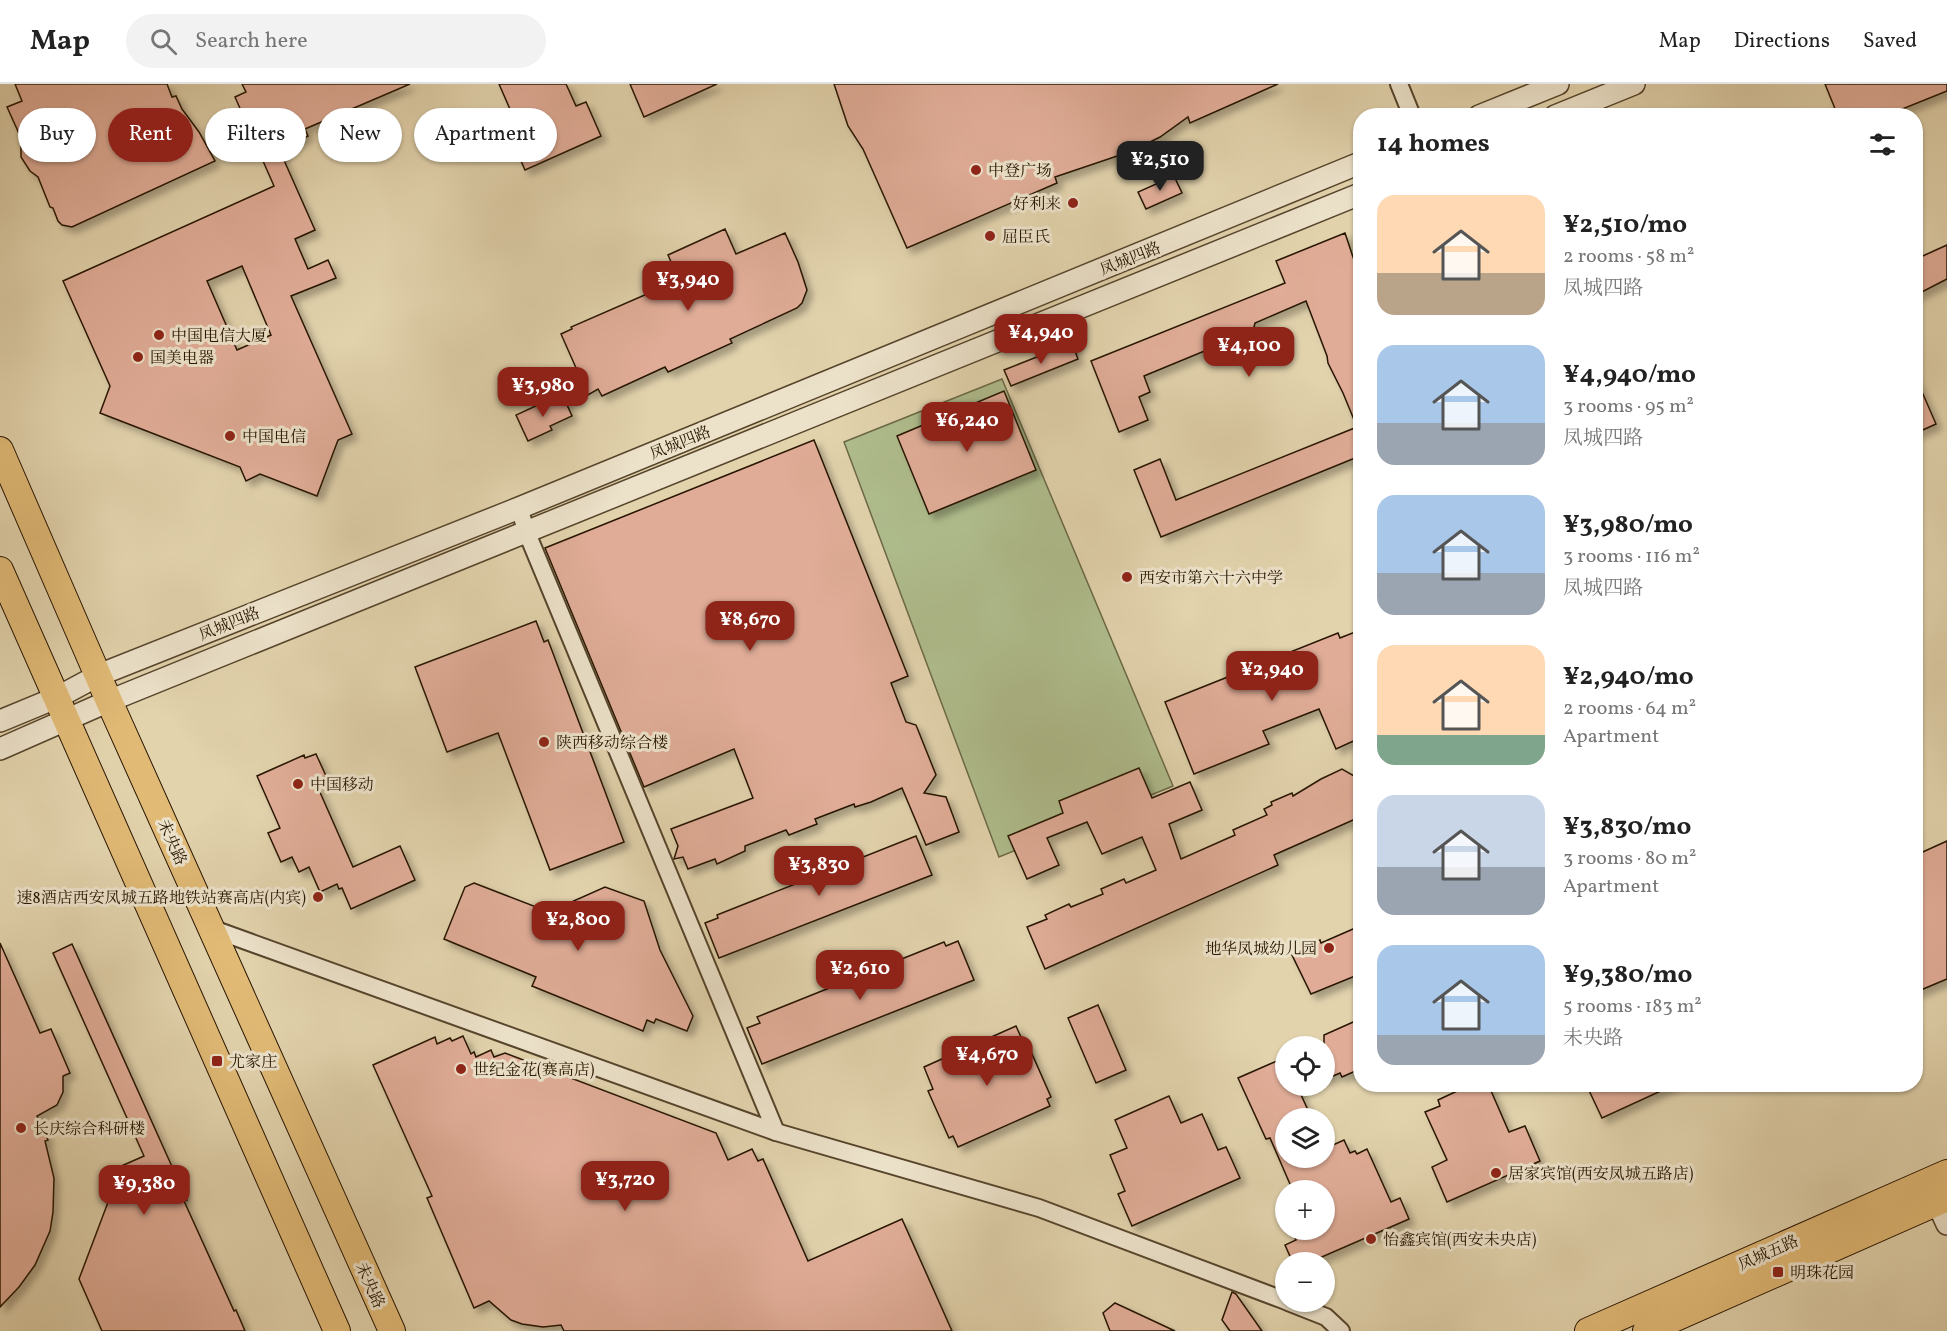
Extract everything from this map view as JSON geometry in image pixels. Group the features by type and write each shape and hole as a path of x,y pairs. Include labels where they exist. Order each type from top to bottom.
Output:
{"main road":[{"name":"未央路","path":"0,450 109,701 392,1331"},
{"path":"0,570 337,1331"},
{"name":"凤城五路","path":"1588,1331 1947,1173"},
{"name":"凤城五路","path":"1646,1331 1944,1208"}],"street":[{"path":"1399,84 1409,108"},
{"path":"1499,108 1558,84"},
{"path":"1575,108 1634,84"},
{"name":"凤城四路","path":"0,749 63,708 99,675 519,508 1353,166"},
{"name":"凤城四路","path":"0,721 109,701 1353,197"},
{"path":"519,508 527,533 776,1132"},
{"path":"213,929 776,1132 1039,1208 1275,1297"},
{"path":"1313,1312 1326,1317 1341,1331"}],"green space":[{"path":"1002,379 1173,786 999,857 844,442"}],"building":[{"path":"15,84 167,84 172,97 176,96 182,108 108,108 108,162 193,162 193,124 205,143 205,162 213,162 72,227 62,225 53,208 50,207 38,177 30,171 24,162 96,162 96,108 18,108 18,131 7,107 22,101"},
{"name":"中国电信大厦","path":"242,84 410,84 354,108 318,108 318,123 306,129 306,108 240,108 235,97 246,92"},
{"path":"499,84 566,84 576,106 586,102 601,136 557,156 557,108 510,108"},
{"path":"630,84 717,84 644,117"},
{"name":"中登广场","path":"834,84 1278,84 1190,123 1188,117 1160,137 1132,151 1055,177 1057,183 907,248 863,149 848,126"},
{"path":"1825,84 1947,84 1947,91 1905,108 1835,108"},
{"name":"中国电信大厦","path":"263,162 285,162 315,230 295,239 308,269 328,260 336,278 291,296 352,434 338,440 317,496 260,474 246,481 240,467 100,413 110,386 63,281 274,186","holes":["242,266 271,335 237,350 207,281"]},
{"path":"521,162 543,162 525,170"},
{"path":"1174,176 1182,193 1146,209 1138,192"},
{"path":"725,229 736,254 785,233 807,290 802,303 797,308 730,339 732,343 668,372 665,367 602,396 598,389 588,395 561,334 572,329 571,327 679,280 668,255"},
{"path":"1345,233 1353,257 1353,417 1328,363 1306,301 1255,323 1253,331 1144,376 1150,392 1139,397 1148,420 1119,432 1091,361 1285,283 1276,261"},
{"path":"1947,245 1947,279 1923,291 1923,256"},
{"path":"1072,343 1078,359 1011,386 1004,370"},
{"path":"1004,391 1036,470 929,514 897,436"},
{"path":"1923,394 1936,424 1923,430"},
{"path":"563,396 572,416 550,426 552,430 528,441 516,415"},
{"path":"1353,429 1353,459 1161,537 1134,470 1160,459 1176,500"},
{"path":"814,440 908,676 891,683 906,722 916,725 936,775 924,793 946,797 959,832 926,845 902,788 871,802 855,807 854,804 815,819 817,824 789,835 786,830 745,846 745,851 717,864 715,859 688,869 683,857 674,859 678,846 671,829 753,798 734,749 644,787 545,548"},
{"name":"陕西移动综合楼","path":"536,621 544,642 548,640 624,842 550,870 498,733 447,752 415,667"},
{"path":"1338,633 1340,638 1353,633 1353,741 1336,749 1319,709 1263,731 1269,744 1194,774 1165,702"},
{"path":"316,754 326,776 315,781 353,867 400,846 415,880 351,909 342,888 339,889 337,884 320,892 309,867 299,872 292,857 281,862 268,833 280,828 257,776 304,755 305,758"},
{"path":"1139,768 1152,798 1190,782 1202,810 1169,824 1181,859 1235,835 1233,830 1267,815 1264,809 1272,805 1271,802 1292,793 1293,796 1342,769 1353,775 1353,820 1274,855 1278,865 1045,969 1027,927 1047,919 1045,915 1069,904 1071,907 1103,894 1101,889 1124,879 1126,883 1156,870 1142,837 1102,854 1087,822 1047,838 1059,865 1027,879 1008,836 1063,813 1059,801"},
{"path":"916,836 932,875 719,958 705,923 718,918 717,915"},
{"path":"1947,841 1947,979 1923,989 1923,852"},
{"path":"474,883 549,912 605,887 644,901 660,950 693,1016 687,1031 656,1019 654,1023 647,1020 643,1031 532,986 536,977 444,939 465,887"},
{"path":"1353,929 1353,977 1311,994 1291,953 1320,940 1321,943"},
{"path":"958,941 974,980 762,1064 747,1028 760,1023 757,1017 944,942 946,946"},
{"name":"长庆综合科研楼","path":"0,943 40,1033 51,1029 70,1073 63,1076 63,1092 57,1105 37,1116 48,1140 45,1141 54,1178 50,1231 35,1265 0,1307"},
{"path":"72,944 187,1200 184,1201 245,1331 102,1331 79,1279 110,1197 101,1175 144,1156 53,953"},
{"path":"1098,1005 1126,1070 1096,1083 1068,1018"},
{"path":"1353,1022 1353,1072 1342,1077 1340,1073 1335,1075 1335,1036 1324,1036"},
{"path":"1016,1026 1025,1046 1028,1045 1051,1097 1047,1099 1050,1106 958,1147 953,1136 949,1138 928,1091 933,1089 924,1067"},
{"name":"世纪金花(赛高店)","path":"463,1036 471,1054 474,1052 476,1057 491,1050 494,1057 505,1053 716,1133 728,1160 752,1149 758,1161 763,1159 808,1261 902,1219 952,1331 564,1331 561,1325 543,1327 511,1320 489,1301 474,1308 427,1198 432,1196 373,1065 435,1037 437,1044 450,1038 452,1041"},
{"path":"1275,1062 1275,1096 1302,1096 1307,1108 1275,1108 1275,1150 1270,1138 1266,1139 1238,1078"},
{"path":"1455,1092 1492,1092 1509,1132 1525,1126 1540,1161 1447,1202 1432,1167 1447,1160 1425,1112 1440,1106 1438,1100"},
{"path":"1590,1092 1659,1092 1602,1118"},
{"path":"1169,1096 1181,1123 1202,1114 1218,1150 1226,1147 1240,1178 1132,1226 1118,1194 1125,1191 1110,1155 1127,1148 1115,1120"},
{"path":"1344,1140 1350,1153 1355,1151 1357,1154 1367,1149 1391,1202 1400,1198 1409,1219 1333,1252 1288,1252 1285,1245 1296,1240 1335,1240 1335,1180 1288,1180 1283,1168 1335,1168 1335,1144"},
{"path":"1232,1292 1236,1294 1262,1331 1230,1331 1222,1320"},
{"path":"1115,1303 1175,1331 1110,1331 1103,1313"}],"place":[{"name":"中登广场","path":"976,170"},
{"name":"好利来","path":"1073,203"},
{"name":"屈臣氏","path":"990,236"},
{"name":"中国电信大厦","path":"159,335"},
{"name":"国美电器","path":"138,357"},
{"name":"中国电信","path":"230,436"},
{"name":"西安市第六十六中学","path":"1127,577"},
{"name":"陕西移动综合楼","path":"544,742"},
{"name":"中国移动","path":"298,784"},
{"name":"速8酒店西安凤城五路地铁站赛高店(内宾)","path":"318,897"},
{"name":"地华凤城幼儿园","path":"1329,948"},
{"name":"尤家庄","path":"217,1061"},
{"name":"世纪金花(赛高店)","path":"461,1069"},
{"name":"长庆综合科研楼","path":"21,1128"},
{"name":"居家宾馆(西安凤城五路店)","path":"1496,1173"},
{"name":"怡鑫宾馆(西安未央店)","path":"1371,1239"},
{"name":"明珠花园","path":"1778,1272"}]}
